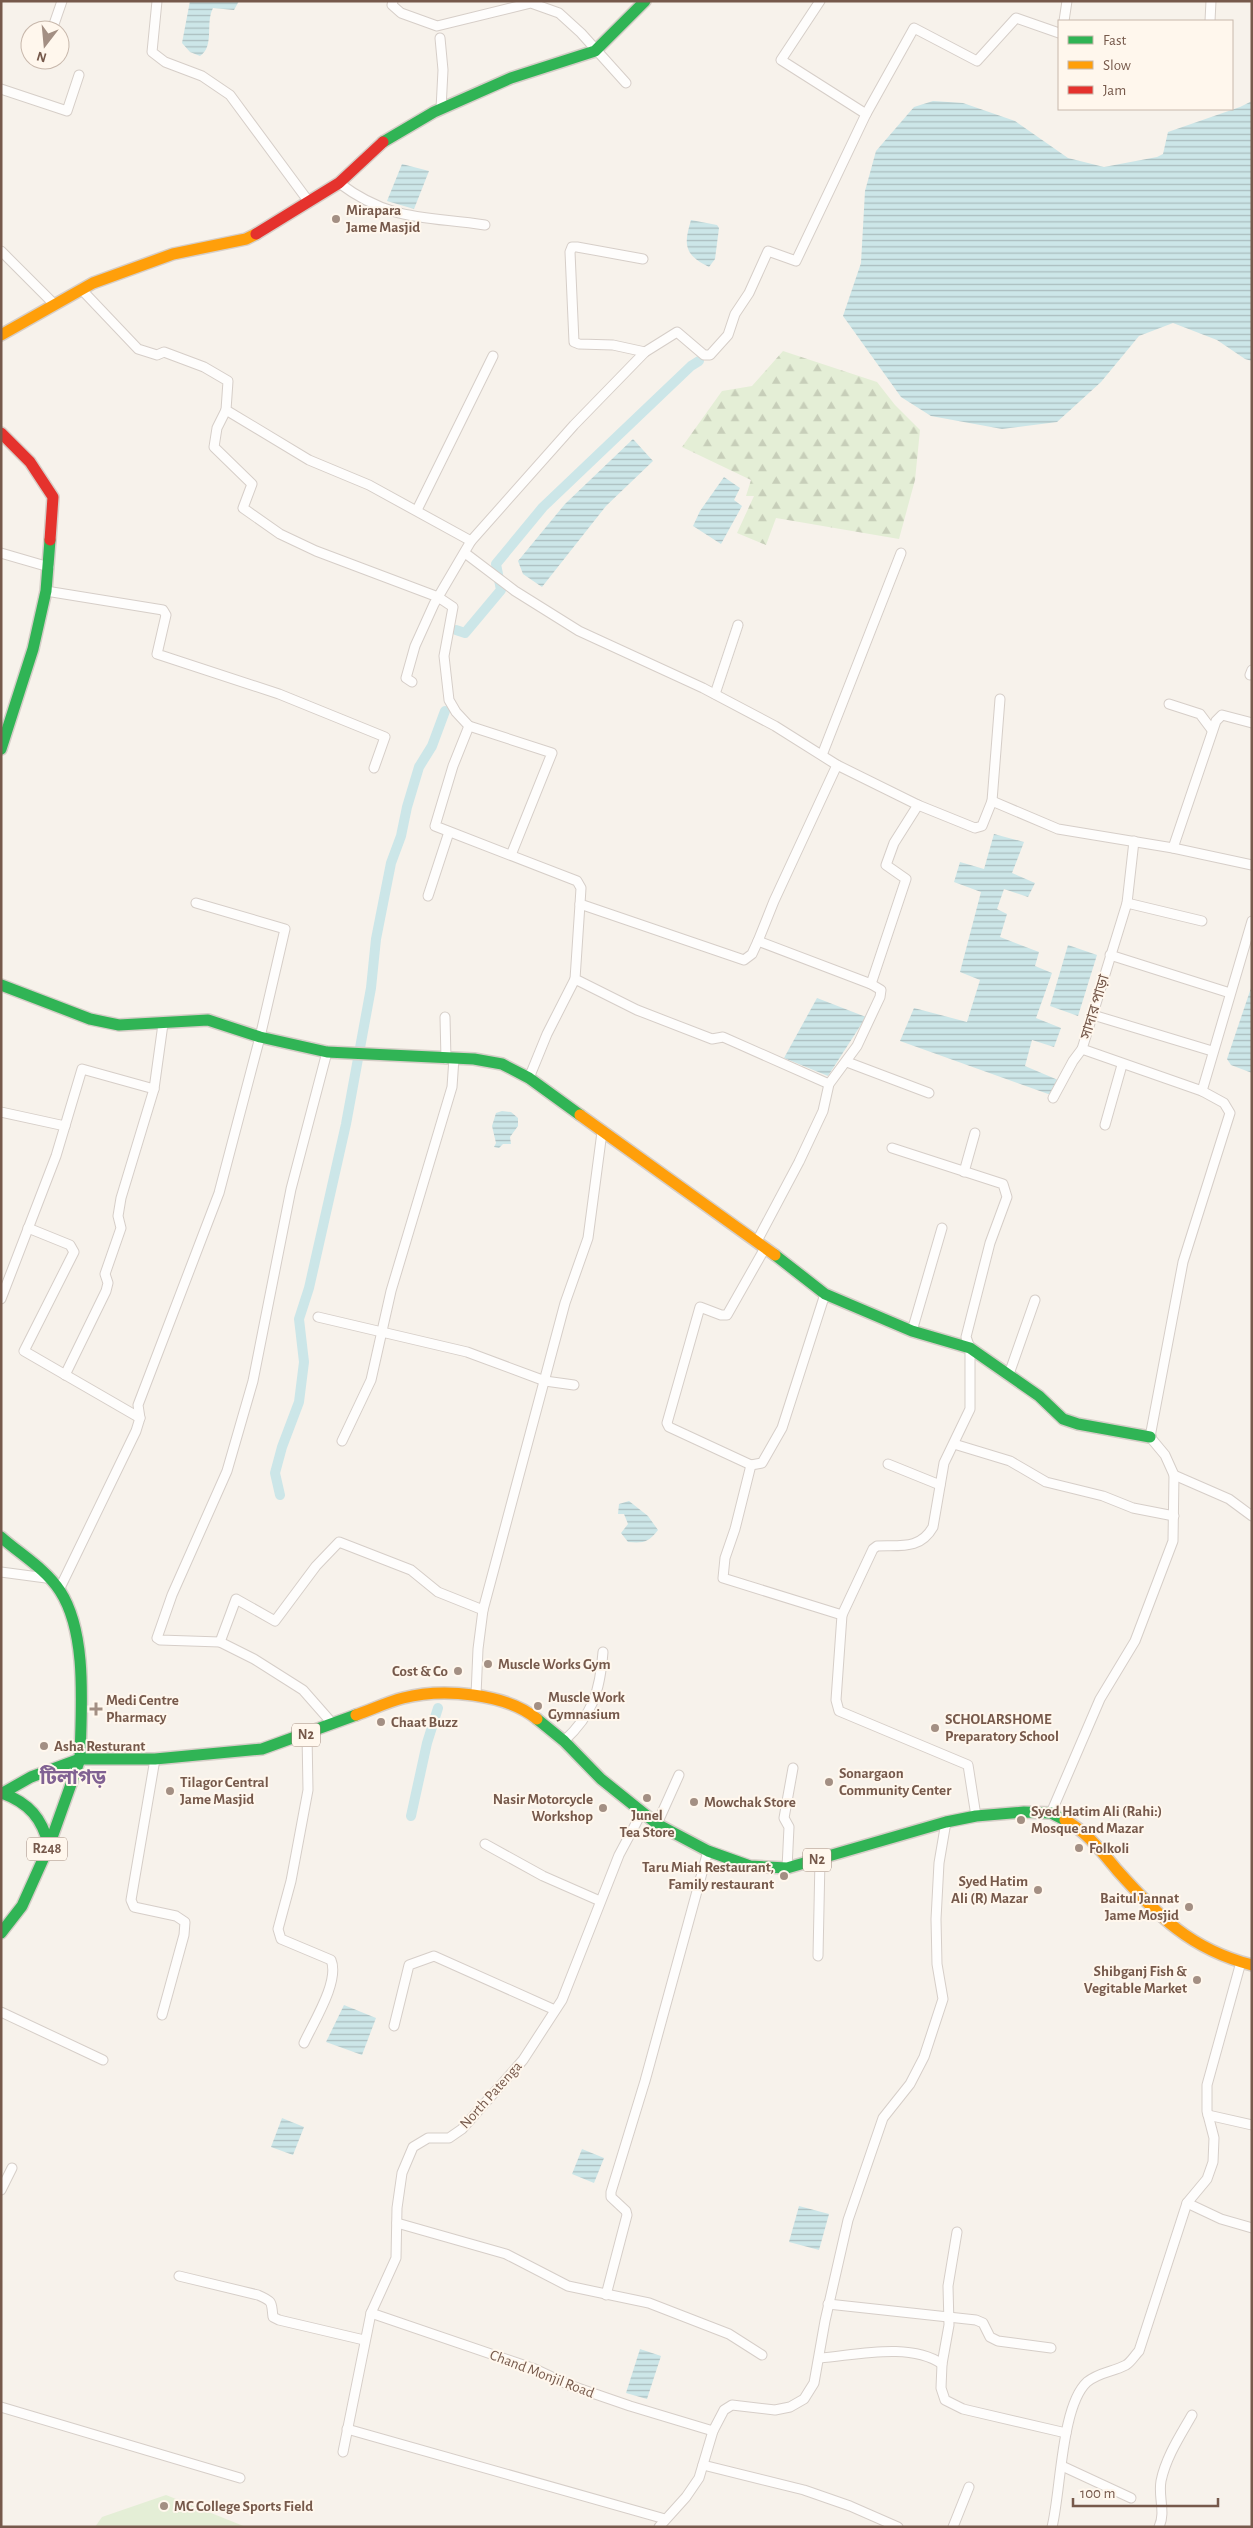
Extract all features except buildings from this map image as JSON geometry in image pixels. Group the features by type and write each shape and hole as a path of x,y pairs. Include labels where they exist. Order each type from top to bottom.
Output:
{"main road":[{"path":"1,335 81,289 173,254 246,239 272,226 339,183 380,144 441,109 511,78 595,51 645,1"},
{"path":"1,433 30,462 53,497 46,591 33,649 1,750"},
{"path":"1,985 90,1019 118,1025 164,1024 208,1020 260,1037 327,1052 450,1058 502,1064 529,1078 761,1244 825,1294 912,1331 970,1348 1039,1396 1063,1419 1078,1424 1150,1436"},
{"path":"1,1537 59,1590 71,1610 79,1664 81,1694 80,1759"},
{"name":"N2","path":"2,1794 31,1777 80,1759 155,1759 262,1749 307,1734 332,1722 404,1698 436,1694 476,1695 525,1709 564,1741 601,1779 656,1824 708,1851 750,1866 788,1868 946,1822 976,1816 1024,1812 1051,1813 1081,1829 1151,1908 1180,1933 1224,1958 1247,1963"},
{"name":"R248","path":"1,1933 22,1906 49,1846 80,1759"},
{"path":"2,1794 20,1799 38,1817 46,1833 49,1846"}],"street":[{"path":"55,20 62,1"},
{"path":"157,1 152,52 166,62 202,76 230,95 309,202"},
{"path":"393,1 392,5 401,14 437,26 531,3 559,13 626,84"},
{"path":"820,1 781,60 866,114"},
{"path":"1064,20 1067,1"},
{"path":"1210,20 1211,1"},
{"path":"412,682 406,678 415,646 438,597 472,541 574,425 645,352 676,332 704,354 710,355 728,335 735,314 749,293 768,250 796,261 866,114 914,28 977,60 1016,18 1058,33"},
{"path":"440,38 443,70 441,109"},
{"path":"1,89 67,111 79,75"},
{"path":"339,183 360,198 414,218 485,226"},
{"path":"643,259 577,247 572,247 570,252 574,342 580,344 613,345 645,352"},
{"path":"1,251 54,304"},
{"path":"81,289 138,349 158,355 164,352 204,367 228,381 226,410 217,428 214,447 252,484 243,508 280,534 316,551 438,597 453,607 444,656 449,700 456,712 469,726 552,753 511,855"},
{"path":"417,510 494,356"},
{"path":"226,410 309,460 369,485 472,541"},
{"path":"1,553 49,567"},
{"path":"465,553 515,591 587,635 715,694 775,726 837,765 918,805 975,828 982,826 992,801 1000,699"},
{"path":"822,755 901,553"},
{"path":"46,591 163,610 166,615 157,654 279,694 384,737 374,768"},
{"path":"715,694 738,626"},
{"path":"1170,704 1200,714 1212,730"},
{"path":"1173,848 1212,730 1220,715 1252,723"},
{"path":"469,726 436,818 435,826 577,881 581,888 575,979 547,1034 529,1078"},
{"path":"580,904 744,960 752,954 774,901 837,765"},
{"path":"992,801 1058,829 1173,848 1252,864"},
{"path":"871,984 906,879 886,865 894,843 918,805"},
{"path":"428,896 449,832"},
{"name":"সাদার পাড়া","path":"1134,841 1127,903 1082,1049 1122,1065 1202,1091 1224,1103 1230,1113 1183,1262 1150,1436"},
{"path":"59,1590 136,1431 140,1418 138,1405 219,1193 260,1037 285,929 196,903"},
{"path":"1127,903 1202,922"},
{"path":"1202,1091 1212,1051 1252,921"},
{"path":"758,941 871,984 881,990 880,997 847,1062 829,1084 822,1111 727,1315 721,1315 700,1307 667,1423 669,1427 751,1465 762,1463 782,1428 825,1294"},
{"path":"1110,955 1230,993"},
{"path":"575,979 637,1010 712,1039 722,1037 829,1084"},
{"path":"1093,1015 1212,1051"},
{"path":"342,1441 371,1380 381,1331 452,1086 445,1017"},
{"path":"65,1374 106,1291 108,1283 105,1274 121,1228 118,1216 120,1198 154,1089 164,1024"},
{"path":"1054,1098 1073,1061 1082,1049"},
{"path":"327,1052 291,1189 253,1382 227,1472 157,1633 157,1638 160,1640 220,1642 254,1659 303,1690 332,1722"},
{"path":"847,1062 929,1093"},
{"path":"1105,1125 1122,1065"},
{"path":"1,1299 56,1156 82,1069 154,1089"},
{"path":"1,1112 65,1126"},
{"path":"476,1695 478,1649 483,1610 566,1303 588,1238 602,1132"},
{"path":"964,1172 975,1133"},
{"path":"892,1148 1003,1184 1007,1197 990,1243 966,1337 970,1348 970,1409 944,1463 933,1527 928,1537 920,1543 877,1546 873,1549 842,1616 836,1700 840,1711 968,1765 976,1816"},
{"path":"28,1228 73,1248 74,1252 24,1348 27,1354 140,1418"},
{"path":"912,1331 942,1228"},
{"path":"1009,1374 1035,1300"},
{"path":"318,1317 358,1328 381,1331 467,1352 545,1381 574,1386"},
{"path":"1051,1813 1100,1700 1135,1641 1174,1541 1174,1475 1165,1455 1150,1436"},
{"path":"954,1444 1010,1461 1030,1471 1036,1477 1059,1487 1103,1496 1132,1508 1174,1516"},
{"path":"888,1464 940,1485"},
{"path":"751,1465 735,1529 725,1558 722,1578 842,1616"},
{"path":"1174,1475 1229,1498 1252,1516"},
{"path":"220,1642 236,1599 275,1621 316,1566 339,1542 411,1570 438,1592 483,1610"},
{"path":"1,1572 46,1578"},
{"path":"564,1741 581,1726 596,1698 601,1682 604,1652"},
{"path":"304,2043 332,1984 334,1966 331,1960 281,1939 278,1929 291,1881 308,1790 307,1734"},
{"path":"155,1759 131,1900 134,1906 176,1916 185,1922 184,1935 162,2015"},
{"path":"788,1868 789,1827 784,1818 793,1768"},
{"path":"656,1824 679,1775"},
{"name":"North Patenga","path":"343,2452 364,2340 372,2313 396,2258 402,2173 413,2147 428,2138 449,2138 462,2129 523,2060 562,2000 619,1855 642,1812"},
{"path":"659,2527 686,2497 699,2478 713,2431 724,2410 732,2406 775,2410 790,2407 804,2400 814,2383 820,2358 828,2304 848,2220 883,2118 910,2084 924,2057 943,1999 938,1964 936,1919 939,1862 946,1822"},
{"path":"485,1844 544,1876 600,1901"},
{"path":"606,2295 627,2215 626,2211 611,2197 611,2192 645,2081 708,1851"},
{"path":"818,1956 820,1859"},
{"path":"394,2026 409,1965 434,1956 555,2010"},
{"path":"1052,2527 1058,2504 1066,2433 1075,2402 1086,2383 1101,2373 1127,2364 1139,2351 1187,2203 1207,2179 1213,2162 1214,2138 1208,2115 1207,2085 1247,1963"},
{"path":"1,2012 103,2060"},
{"path":"1208,2115 1252,2125"},
{"path":"1,2190 12,2168"},
{"path":"1187,2203 1221,2219 1252,2228"},
{"path":"397,2223 506,2254 568,2286 649,2303 729,2334 762,2355"},
{"path":"957,2232 948,2286 949,2316 942,2364 941,2388 945,2400 953,2405 1066,2433"},
{"path":"179,2276 258,2294 268,2299 273,2306 273,2318 364,2340"},
{"path":"828,2304 949,2316 983,2323 990,2337 998,2341 1051,2348"},
{"name":"Chand Monjil Road","path":"372,2313 535,2369 569,2385 713,2431"},
{"path":"820,2358 894,2352 930,2356 942,2364"},
{"path":"1,2407 240,2478"},
{"path":"1158,2527 1163,2508 1161,2483 1165,2465 1192,2415"},
{"path":"347,2429 665,2519"},
{"path":"703,2465 804,2490 850,2506 898,2527"},
{"path":"1062,2466 1131,2498"},
{"path":"953,2527 969,2486"}],"green space":[{"path":"783,351 877,382 895,405 920,430 915,480 899,539 776,518 766,545 737,533 754,496 746,496 751,480 682,447 722,391 752,386"},
{"name":"MC College Sports Field","path":"166,2495 246,2527 95,2527 102,2517"}],"water":[{"path":"190,1 239,1 234,10 213,8 209,40 205,52 200,56 190,52 182,43"},
{"path":"933,101 963,103 1015,121 1068,158 1104,167 1157,157 1163,154 1168,132 1233,110 1252,101 1252,361 1245,359 1217,340 1173,323 1139,336 1101,382 1057,422 1002,429 931,416 901,397 843,316 861,263 865,191 876,151 914,107"},
{"path":"402,164 429,171 414,209 387,201"},
{"path":"691,220 717,225 719,228 715,259 709,267 695,258 688,249 687,237"},
{"path":"633,439 653,461 606,506 542,587 523,574 518,561 565,504"},
{"path":"724,477 740,488 734,500 742,506 721,544 693,526 700,511"},
{"path":"994,834 1024,842 1012,873 1035,883 1028,897 1004,889 997,909 1007,914 1000,937 1039,952 1035,966 1052,973 1036,1018 1061,1028 1054,1047 1032,1040 1025,1066 1058,1080 1051,1095 900,1041 914,1008 967,1022 980,980 960,972 981,892 954,882 960,862 984,869"},
{"path":"1068,945 1097,955 1078,1016 1050,1006"},
{"path":"1252,985 1252,1073 1231,1065 1227,1059"},
{"path":"817,998 866,1017 828,1076 784,1058"},
{"path":"502,1111 511,1112 518,1118 518,1126 510,1137 511,1144 503,1144 499,1148 494,1147 496,1143 492,1126 496,1113"},
{"path":"629,1501 648,1516 658,1530 651,1538 645,1541 628,1542 621,1533 628,1524 624,1514 618,1514 619,1504"},
{"path":"344,2005 376,2018 362,2055 326,2042"},
{"path":"282,2118 304,2127 293,2155 271,2147"},
{"path":"582,2149 604,2158 594,2183 572,2174"},
{"path":"799,2206 829,2214 819,2250 789,2242"},
{"path":"640,2349 661,2356 647,2399 626,2393"}],"waterway":[{"path":"456,630 465,633 501,590 496,564 543,507 691,366 699,361"},
{"path":"280,1495 275,1473 282,1447 299,1402 304,1362 299,1319 309,1288 346,1124 371,988 376,939 391,863 401,836 407,807 419,767 432,746 445,711"},
{"path":"411,1816 427,1743 438,1708"}],"traffic: fast":[{"path":"383,142 434,112 511,78 595,51 645,1"},
{"path":"1,749 33,649 46,591 50,540"},
{"path":"1,985 90,1019 119,1025 208,1020 260,1037 327,1052 474,1059 502,1064 529,1078 580,1115"},
{"path":"775,1255 825,1294 912,1331 970,1348 1039,1396 1063,1419 1078,1424 1150,1437"},
{"path":"1,1537 48,1576 60,1591 69,1609 75,1628 81,1672 80,1759"},
{"path":"1,1794 31,1777 80,1759 155,1759 262,1749 356,1715"},
{"path":"537,1719 564,1741 601,1779 657,1824 708,1851 750,1866 787,1868 946,1822 976,1816 1024,1812 1051,1813 1065,1820"},
{"path":"1,1933 22,1906 49,1846 80,1759"},
{"path":"2,1793 20,1802 33,1813 42,1827 49,1846"}],"traffic: slow":[{"path":"1,335 93,283 173,254 246,239 256,234"},
{"path":"580,1115 775,1255"},
{"path":"356,1715 403,1698 436,1693 454,1693 491,1698 508,1703 524,1710 537,1719"},
{"path":"1065,1820 1087,1836 1132,1887 1177,1929 1211,1950 1252,1965"}],"traffic: jam":[{"path":"256,234 339,183 383,142"},
{"path":"1,433 30,462 53,497 50,540"}],"place":[{"name":"Mirapara Jame Masjid","path":"336,219"},
{"name":"Muscle Works Gym","path":"488,1664"},
{"name":"Cost & Co","path":"458,1671"},
{"name":"Muscle Work Gymnasium","path":"538,1706"},
{"name":"Medi Centre Pharmacy","path":"96,1709"},
{"name":"Chaat Buzz","path":"381,1722"},
{"name":"SCHOLARSHOME Preparatory School","path":"935,1728"},
{"name":"Asha Resturant","path":"44,1746"},
{"name":"Sonargaon Community Center","path":"829,1782"},
{"name":"Tilagor Central Jame Masjid","path":"170,1791"},
{"name":"Junel Tea Store","path":"647,1798"},
{"name":"Mowchak Store","path":"694,1802"},
{"name":"Nasir Motorcycle Workshop","path":"603,1808"},
{"name":"Syed Hatim Ali (Rahi:) Mosque and Mazar","path":"1021,1820"},
{"name":"Folkoli","path":"1079,1848"},
{"name":"Taru Miah Restaurant, Family restaurant","path":"784,1876"},
{"name":"Syed Hatim Ali (R) Mazar","path":"1038,1890"},
{"name":"Baitul Jannat Jame Mosjid","path":"1189,1907"},
{"name":"Shibganj Fish & Vegitable Market","path":"1197,1980"},
{"name":"MC College Sports Field","path":"164,2506"}],"district":[{"name":"টিলাগড়","path":"73,1778"}]}
